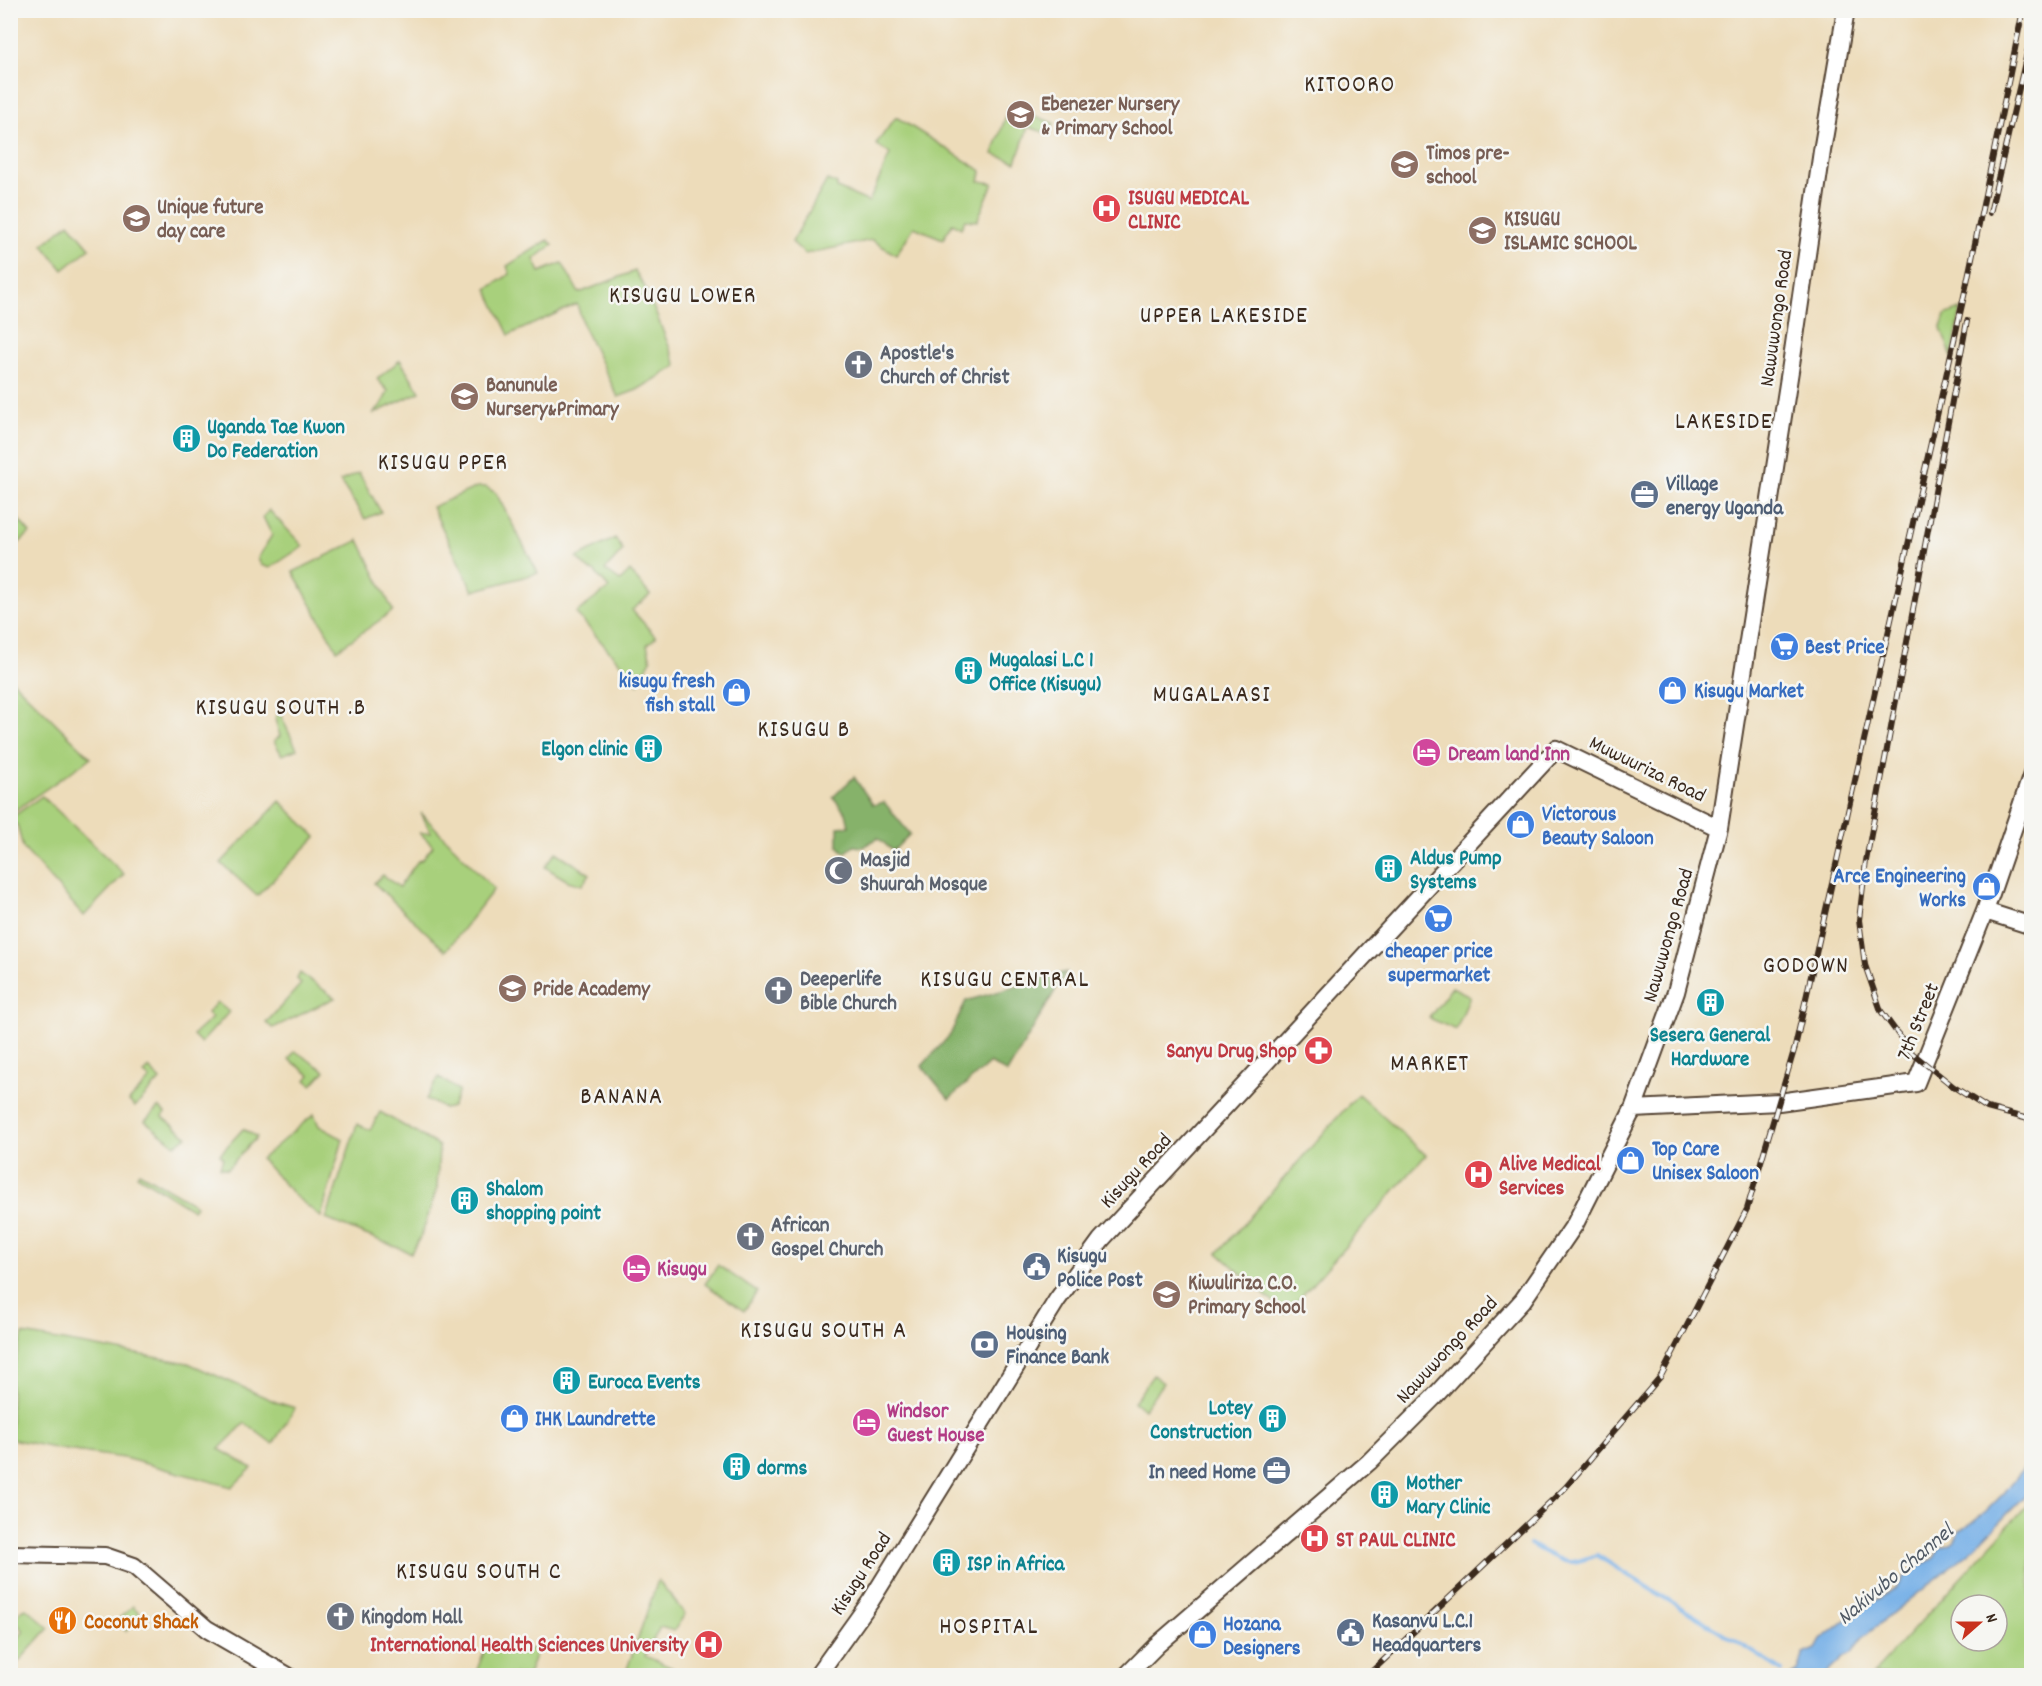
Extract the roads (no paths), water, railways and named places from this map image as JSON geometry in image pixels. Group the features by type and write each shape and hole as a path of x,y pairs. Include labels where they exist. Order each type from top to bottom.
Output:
{"street":[{"name":"Nawuwongo Road","path":"1126,1676 1166,1638 1370,1462 1433,1398 1523,1300 1575,1224 1633,1109 1676,992 1719,828 1822,151 1846,10"},
{"name":"Muwuuriza Road","path":"1556,749 1719,828"},
{"name":"Kisugu Road","path":"818,1676 870,1602 1057,1300 1101,1240 1556,749"},
{"name":"7th Street","path":"1633,1109 1779,1102 1916,1083 1984,911 2031,774"},
{"path":"1984,911 2031,926"},
{"path":"10,1554 105,1556 134,1566 207,1629 288,1676"}],"water":[{"path":"2031,1459 2031,1490 1972,1550 1861,1639 1852,1654 1844,1657 1825,1675 1791,1675 1797,1671 1804,1654 1816,1649 1821,1640 1865,1605 1897,1587 1908,1573 1934,1558 1940,1548 1954,1542 1960,1531 1986,1511 2004,1493"}],"waterway":[{"path":"1530,1544 1569,1562 1597,1555 1782,1671"}],"railway":[{"path":"1367,1676 1565,1488 1661,1376 1747,1209 1795,1047 1966,287 2023,10"},
{"path":"1990,213 2032,32"},
{"path":"1967,321 1866,861 1859,920 1865,965 1881,1011 1912,1053 1954,1087 1987,1108 2032,1120"}],"place":[{"name":"Ebenezer Nursery & Primary School","path":"1020,115"},
{"name":"Timos pre- school","path":"1405,164"},
{"name":"ISUGU MEDICAL CLINIC","path":"1107,209"},
{"name":"Unique future day care","path":"136,218"},
{"name":"KISUGU ISLAMIC SCHOOL","path":"1483,230"},
{"name":"Apostle's Church of Christ","path":"859,364"},
{"name":"Banunule Nursery&Primary","path":"465,396"},
{"name":"Uganda Tae Kwon Do Federation","path":"186,438"},
{"name":"Village energy Uganda","path":"1645,495"},
{"name":"Best Price","path":"1784,646"},
{"name":"Mugalasi L.C 1 Office (Kisugu)","path":"968,671"},
{"name":"Kisugu Market","path":"1673,690"},
{"name":"kisugu fresh fish stall","path":"736,692"},
{"name":"Elgon clinic","path":"649,748"},
{"name":"Dream land Inn","path":"1427,753"},
{"name":"Victorous Beauty Saloon","path":"1521,825"},
{"name":"Aldus Pump Systems","path":"1389,869"},
{"name":"Masjid Shuurah Mosque","path":"839,871"},
{"name":"Arce Engineering Works","path":"1987,887"},
{"name":"cheaper price supermarket","path":"1439,919"},
{"name":"Pride Academy","path":"512,988"},
{"name":"Deeperlife Bible Church","path":"779,990"},
{"name":"Sesera General Hardware","path":"1710,1003"},
{"name":"Sanyu Drug Shop","path":"1318,1050"},
{"name":"Top Care Unisex Saloon","path":"1631,1160"},
{"name":"Alive Medical Services","path":"1478,1175"},
{"name":"Shalom shopping point","path":"465,1200"},
{"name":"African Gospel Church","path":"750,1236"},
{"name":"Kisugu Police Post","path":"1036,1267"},
{"name":"Kisugu","path":"636,1268"},
{"name":"Kiwuliriza C.O. Primary School","path":"1167,1294"},
{"name":"Housing Finance Bank","path":"985,1344"},
{"name":"Euroca Events","path":"567,1381"},
{"name":"IHK Laundrette","path":"514,1418"},
{"name":"Lotey Construction","path":"1273,1419"},
{"name":"Windsor Guest House","path":"866,1422"},
{"name":"dorms","path":"736,1467"},
{"name":"In need Home","path":"1277,1471"},
{"name":"Mother Mary Clinic","path":"1385,1494"},
{"name":"ST PAUL CLINIC","path":"1315,1539"},
{"name":"ISP in Africa","path":"946,1563"},
{"name":"Kingdom Hall","path":"340,1616"},
{"name":"Coconut Shack","path":"63,1621"},
{"name":"Kasanvu L.C.1 Headquarters","path":"1351,1632"},
{"name":"Hozana Designers","path":"1202,1635"},
{"name":"International Health Sciences University","path":"709,1644"}],"district":[{"name":"KITOORO","path":"1350,83"},
{"name":"KISUGU LOWER","path":"683,294"},
{"name":"UPPER LAKESIDE","path":"1224,314"},
{"name":"LAKESIDE","path":"1724,420"},
{"name":"KISUGU PPER","path":"443,461"},
{"name":"MUGALAASI","path":"1212,693"},
{"name":"KISUGU SOUTH .B","path":"281,706"},
{"name":"KISUGU B","path":"804,728"},
{"name":"GODOWN","path":"1806,964"},
{"name":"KISUGU CENTRAL","path":"1005,978"},
{"name":"MARKET","path":"1430,1062"},
{"name":"BANANA","path":"622,1095"},
{"name":"KISUGU SOUTH A","path":"824,1329"},
{"name":"KISUGU SOUTH C","path":"479,1570"},
{"name":"HOSPITAL","path":"989,1625"}],"water label":[{"name":"Nakivubo Channel","path":"1894,1573"}]}
